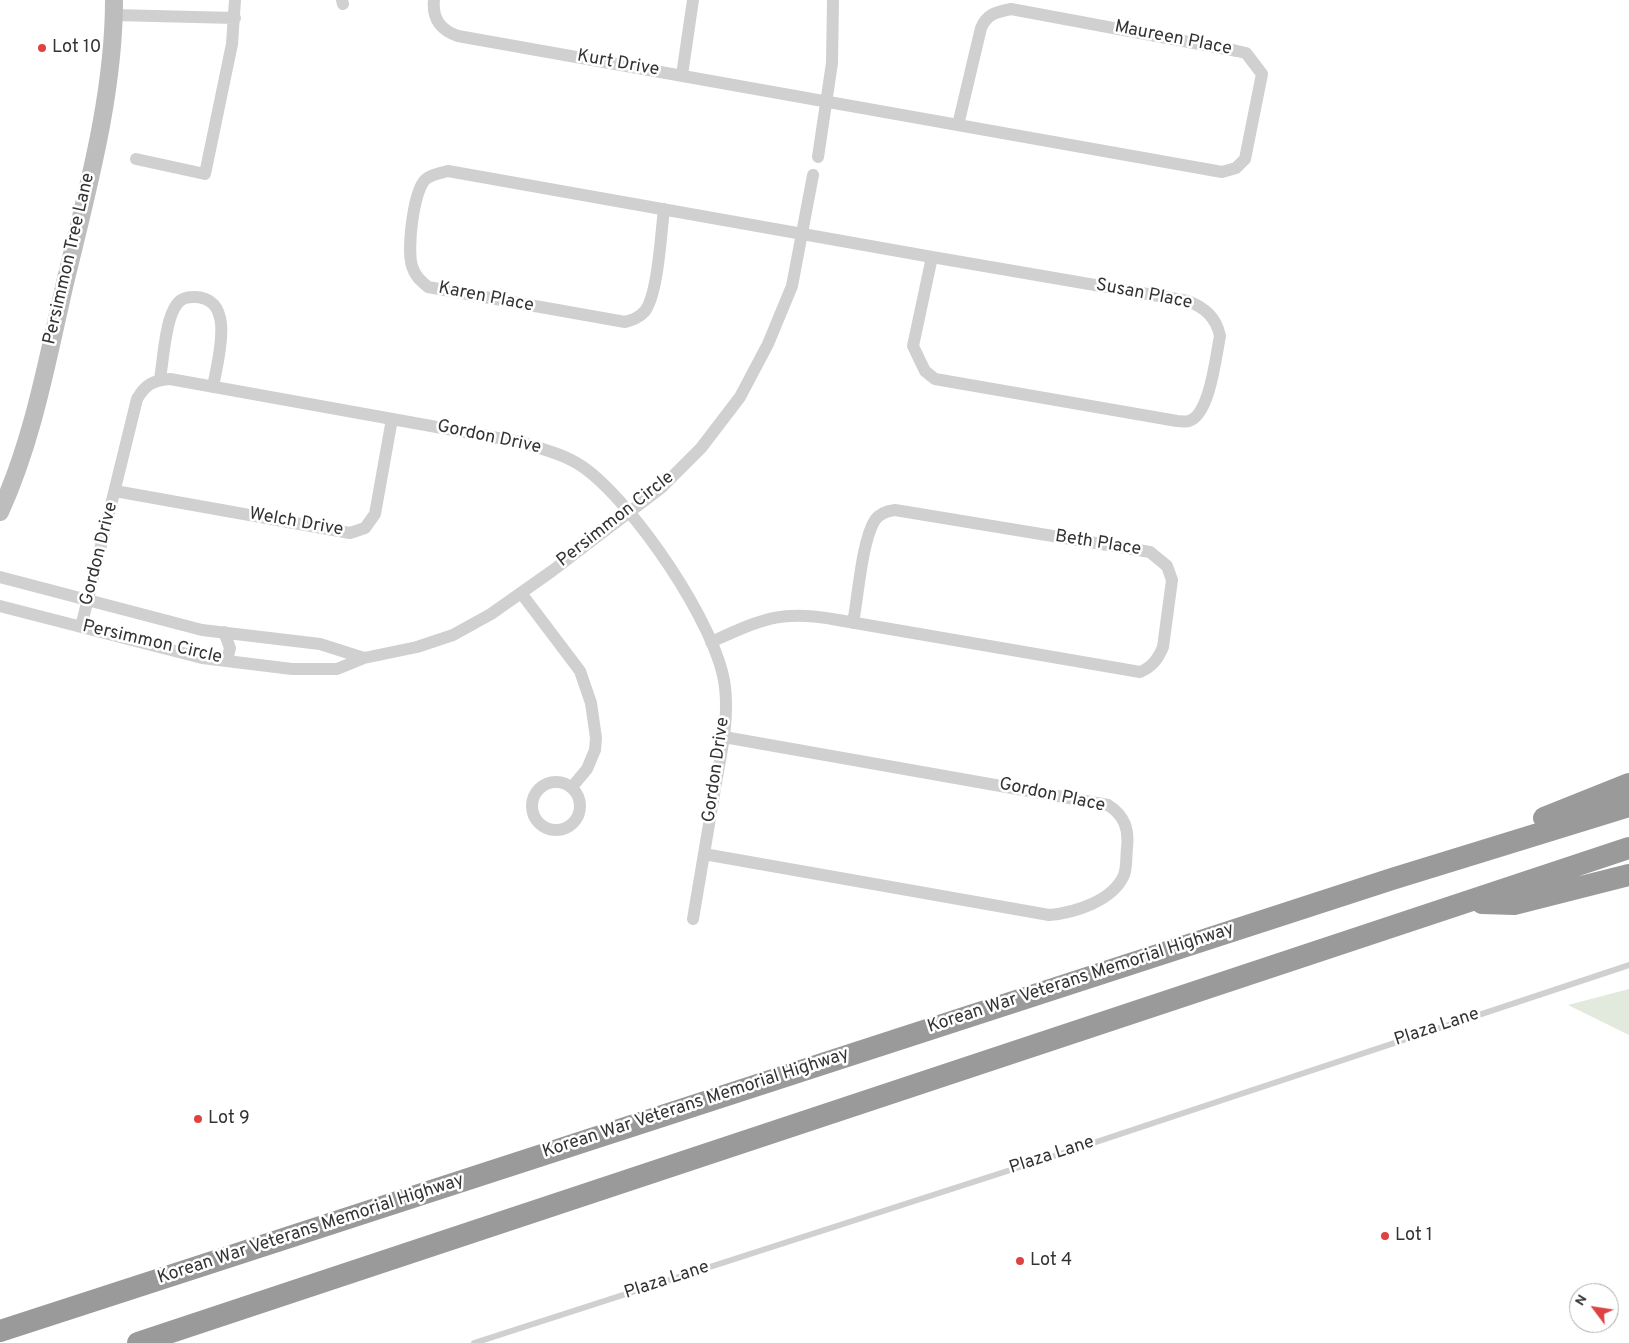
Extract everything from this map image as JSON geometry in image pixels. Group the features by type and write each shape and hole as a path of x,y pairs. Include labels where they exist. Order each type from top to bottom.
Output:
{"highway":[{"name":"Korean War Veterans Memorial Highway","path":"1392,879 1629,784"},
{"name":"Korean War Veterans Memorial Highway","path":"0,1331 1392,879 1629,806"},
{"path":"138,1343 1629,848"},
{"path":"1463,903 1514,904 1629,875"}],"street":[{"path":"136,159 205,174 232,44 235,0"},
{"name":"Kurt Drive","path":"434,0 433,8 438,23 446,31 458,36 826,101"},
{"path":"682,75 693,0"},
{"path":"818,157 832,64 833,0"},
{"path":"114,7 235,18"},
{"name":"Persimmon Tree Lane","path":"0,512 15,478 32,426 84,203 109,67 114,7"},
{"name":"Maureen Place","path":"826,101 958,125 1222,172 1236,168 1245,159 1262,74 1246,53 1011,9 996,12 985,18 958,125"},
{"name":"Karen Place","path":"664,210 652,296 645,311 638,317 625,322 428,287 417,278 411,264 414,205 420,189 426,179 448,171 932,257"},
{"name":"Persimmon Circle","path":"0,606 202,658 292,668 337,669 364,658 417,647 453,635 491,614 662,488 701,448 740,397 768,344 792,286 814,175"},
{"name":"Susan Place","path":"932,257 1188,301 1199,305 1212,315 1218,326 1220,336 1205,403 1198,415 1189,422 1177,421 935,378 925,371 913,346 932,257"},
{"path":"160,380 172,313 178,302 185,297 197,297 209,301 219,312 223,326 213,387"},
{"name":"Gordon Drive","path":"81,627 137,399 143,389 151,382 160,380 213,387 520,442 566,456 584,468 630,511 677,578 717,654 725,686 726,722 693,919"},
{"name":"Welch Drive","path":"115,491 350,533 365,528 375,514 392,419"},
{"name":"Beth Place","path":"711,642 757,621 780,616 809,615 853,623 1140,672 1149,668 1159,657 1163,647 1172,580 1167,566 1150,552 895,510 885,512 876,519 868,532 853,623"},
{"name":"Persimmon Circle","path":"0,577 202,630 320,644 364,658"},
{"path":"520,593 580,671 591,702 596,738 595,750 587,770 572,787"},
{"path":"224,632 230,648 227,661"},
{"name":"Gordon Place","path":"704,854 1049,915 1069,913 1112,892 1125,873 1128,832 1123,818 1108,805 724,737"}],"lane":[{"name":"Plaza Lane","path":"474,1343 1048,1158 1629,965"}],"shaded area":[{"path":"1629,989 1629,1035 1568,1005"}],"place":[{"name":"Lot 10","path":"42,48"},
{"name":"Lot 9","path":"198,1119"},
{"name":"Lot 1","path":"1385,1236"},
{"name":"Lot 4","path":"1020,1261"}]}
